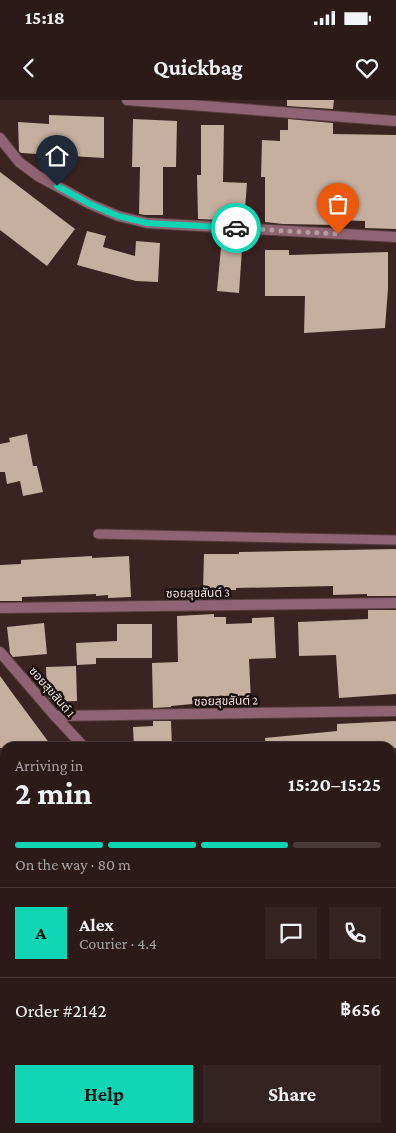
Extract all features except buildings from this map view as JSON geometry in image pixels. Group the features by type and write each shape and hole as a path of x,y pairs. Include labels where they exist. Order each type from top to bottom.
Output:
{"street":[{"path":"127,100 396,121"},
{"path":"0,138 19,162 38,176 90,204 118,216 147,223 396,237"},
{"name":"ซอยสุขสันต์ 3","path":"0,608 396,603"},
{"name":"ซอยสุขสันต์ 1","path":"0,652 79,742"},
{"name":"ซอยสุขสันต์ 2","path":"55,716 396,711"}],"lane":[{"path":"98,534 396,540"}],"way so far":[{"path":"236,228 338,234"}],"route":[{"path":"57,186 90,204 118,216 147,223 236,228"}]}
